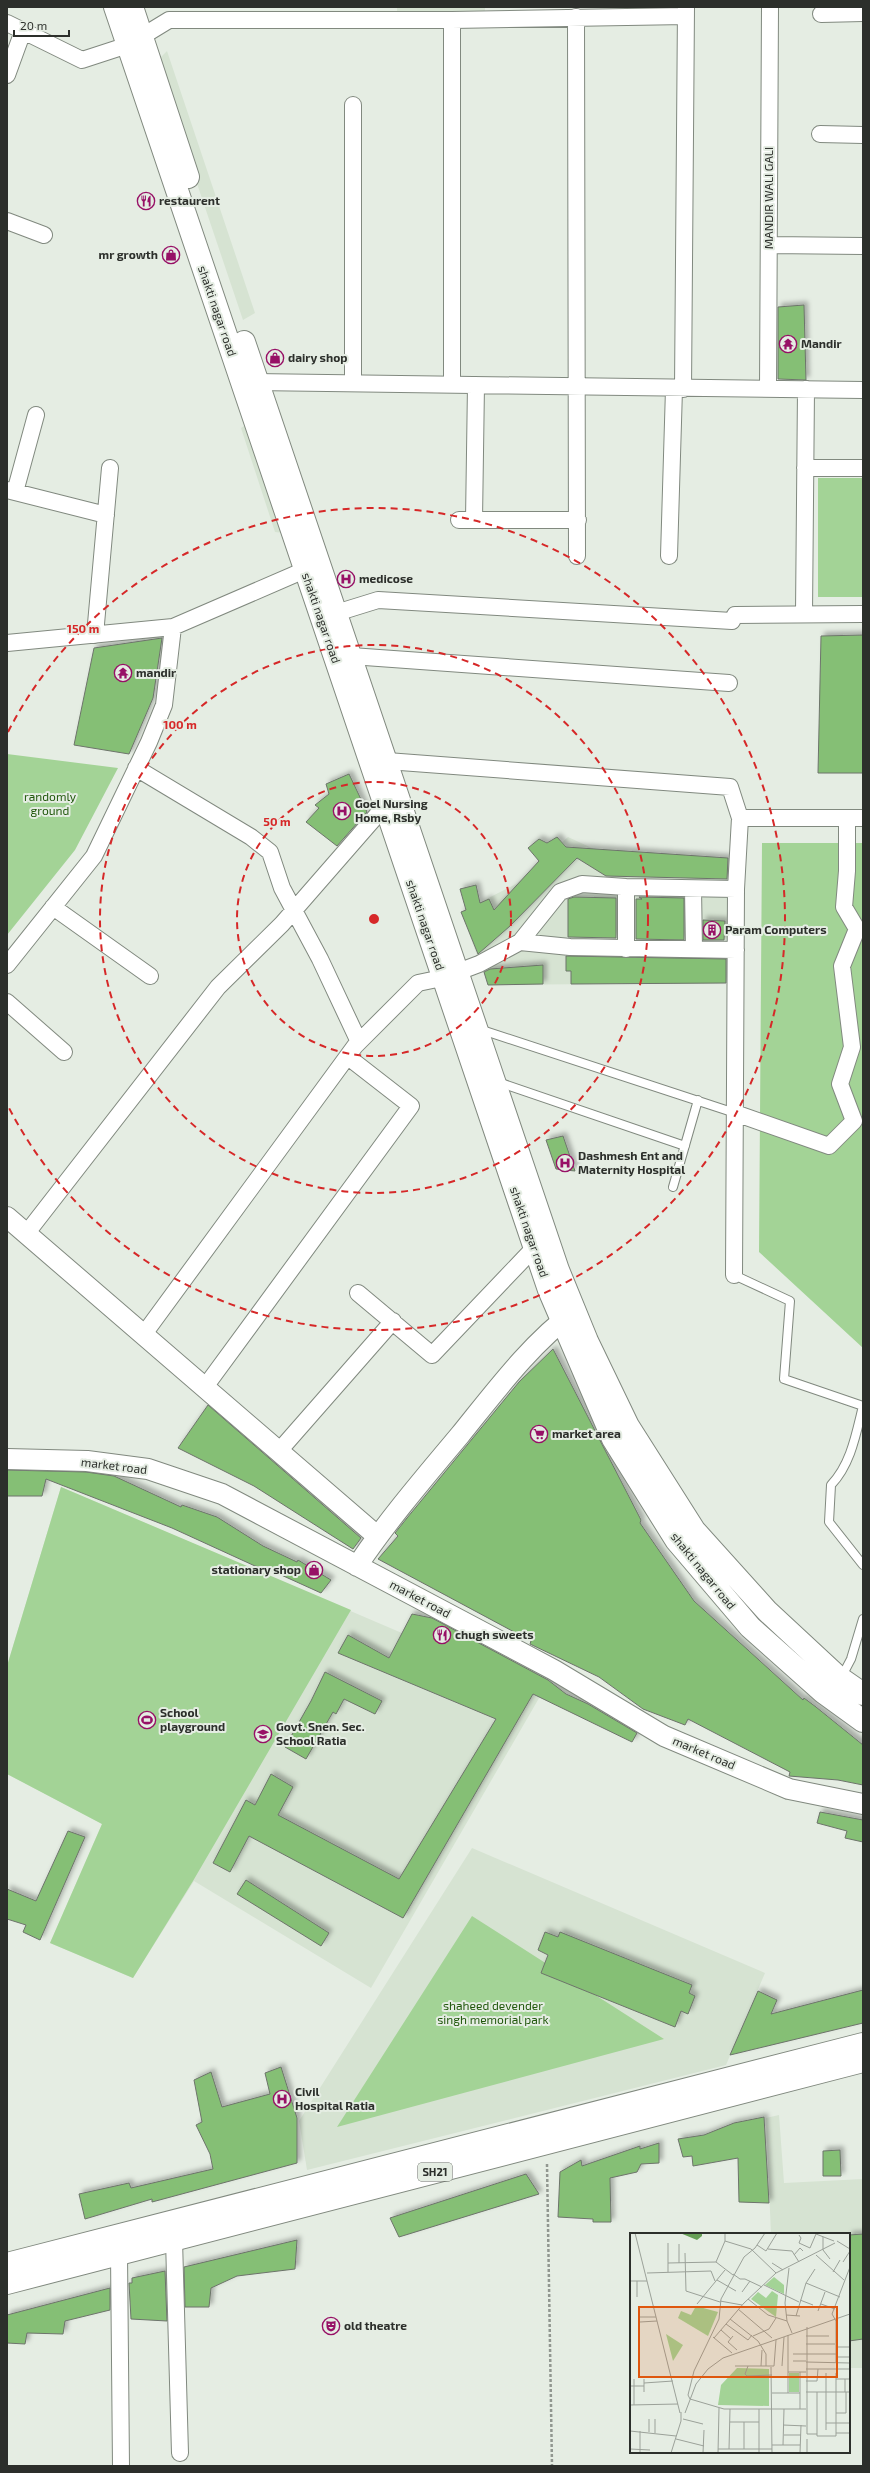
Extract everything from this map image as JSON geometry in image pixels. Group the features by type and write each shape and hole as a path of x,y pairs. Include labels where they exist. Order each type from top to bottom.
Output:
{"main road":[{"name":"shakti nagar road","path":"115,7 135,40 312,567 384,807 450,975 534,1248 568,1316 613,1439 676,1540 750,1627 823,1692 863,1720"},
{"path":"132,7 135,40"},
{"path":"312,567 336,613 387,761 450,975 477,1028 558,1270 568,1316 628,1426 694,1530 767,1611 840,1678 863,1694"},
{"name":"SH21","path":"7,2264 863,2044"},
{"name":"SH21","path":"7,2283 863,2061"}],"street":[{"name":"MANDIR WALI GALI","path":"768,389 770,7"},
{"path":"7,23 82,60 135,40 169,20 452,20 490,13 576,17 615,12 686,11 678,389 669,556"},
{"path":"821,14 863,13"},
{"path":"576,17 578,387 577,556"},
{"path":"452,20 452,385"},
{"path":"7,75 23,31"},
{"path":"353,383 354,105"},
{"path":"820,134 863,135"},
{"path":"7,221 44,234"},
{"path":"769,245 863,246"},
{"path":"249,382 678,389 863,390"},
{"path":"476,385 467,520 578,520"},
{"path":"804,614 806,389"},
{"path":"36,415 11,491 106,515"},
{"path":"95,635 110,468"},
{"path":"805,468 863,468"},
{"path":"7,643 173,628 312,567"},
{"path":"336,613 378,600 732,621 736,615 863,614"},
{"path":"7,965 94,856 164,705 173,628"},
{"path":"351,656 729,683"},
{"path":"387,761 730,787 740,818 736,889 734,1275"},
{"path":"136,768 251,837 270,852 282,888 295,910 359,1042"},
{"path":"26,1234 218,987 295,910 384,807"},
{"path":"740,818 863,818"},
{"path":"735,1113 829,1146 854,1121 840,1084 852,1047 842,966 857,929 844,908 847,871 847,818"},
{"path":"144,1334 359,1042 418,983 450,975 479,964 520,942 560,892 582,884 626,887 736,889"},
{"path":"626,887 626,949"},
{"path":"693,889 694,949"},
{"path":"54,907 150,976"},
{"path":"520,942 570,947 736,950"},
{"path":"7,1002 64,1052"},
{"path":"205,1387 411,1106 348,1057"},
{"path":"7,1217 377,1536"},
{"path":"358,1293 432,1355 534,1248"},
{"path":"356,1566 377,1536 504,1381 568,1316"},
{"path":"279,1451 393,1321"},
{"name":"market road","path":"7,1459 87,1461 148,1469 222,1494 554,1670 664,1736 789,1789 863,1804"},
{"path":"174,2240 180,2453"},
{"path":"119,2254 120,2466"}],"lane":[{"path":"477,1028 735,1113"},
{"path":"495,1081 685,1146"},
{"path":"673,1187 698,1100"},
{"path":"734,1275 790,1301 784,1379 863,1406 851,1452 840,1476 831,1485 829,1522 863,1565"},
{"path":"840,1678 851,1659 863,1619"}],"path":[{"path":"547,2143 552,2466"}],"shaded area":[{"path":"397,7 485,7 485,13 397,12"},
{"path":"167,51 255,313 243,320 156,62"},
{"path":"247,424 283,533 275,532 241,428"},
{"path":"568,837 594,849 738,859 736,983 488,985 461,912 516,884"},
{"name":"Govt. Snen. Sec. School Ratia","path":"61,1487 542,1693 371,1988 194,1881 133,1978 50,1943 102,1824 7,1774 7,1666"},
{"path":"472,1848 765,1973 726,2065 307,2170 299,2121"},
{"path":"779,2115 784,2183 863,2179 863,2368 850,2368 850,2233 771,2233 766,2118"}],"green space":[{"path":"818,478 863,478 863,597 818,597"},
{"name":"randomly ground","path":"7,754 118,768 75,850 7,935"},
{"path":"762,843 863,843 863,1348 759,1252"},
{"name":"School playground","path":"61,1487 351,1610 193,1881 133,1978 50,1943 102,1824 7,1774 7,1666"},
{"name":"shaheed devender singh memorial park","path":"472,1916 664,2039 337,2127"}],"building":[{"name":"Mandir","path":"804,305 806,380 778,379 778,307"},
{"path":"863,635 863,773 818,773 821,636"},
{"name":"mandir","path":"162,638 153,698 129,754 74,745 94,648"},
{"path":"349,774 367,812 337,846 306,822 319,808 315,805 329,794 326,784"},
{"path":"557,837 566,847 728,858 727,879 606,876 577,858 510,926 478,954 461,912 466,910 460,889 476,885 480,903 489,899 494,910 539,861 528,848 539,839 547,843"},
{"path":"574,897 616,898 616,938 568,937 568,899"},
{"path":"639,897 684,898 684,940 636,939 636,899 642,899"},
{"name":"Param Computers","path":"703,920 725,921 724,940 703,940"},
{"path":"566,956 726,959 726,983 571,984 571,971 566,971"},
{"path":"543,965 543,984 488,985 484,972 490,969"},
{"path":"563,1136 575,1171 556,1169 546,1140"},
{"path":"553,1349 641,1520 640,1523 694,1601 803,1700 804,1698 863,1745 863,1785 838,1780 789,1776 790,1772 688,1719 685,1725 643,1709 599,1677 530,1644 531,1641 378,1559 398,1536 395,1533 519,1382"},
{"path":"208,1405 361,1538 353,1549 254,1486 178,1448"},
{"path":"7,1470 86,1472 114,1476 181,1507 182,1505 217,1517 263,1546 297,1562 298,1560 331,1580 321,1593 268,1569 255,1566 172,1528 46,1479 42,1496 7,1496"},
{"path":"412,1614 432,1618 548,1680 566,1694 588,1704 637,1733 632,1742 533,1694 403,1918 249,1836 230,1872 213,1863 246,1800 255,1805 271,1774 293,1787 278,1815 399,1879 496,1719 338,1653 348,1635 389,1658"},
{"path":"325,1672 382,1701 375,1714 344,1699 336,1714 333,1712 306,1759 285,1747 311,1701"},
{"path":"820,1812 863,1820 863,1842 845,1838 847,1831 817,1823"},
{"path":"68,1831 85,1837 40,1940 23,1932 26,1925 7,1919 7,1889 36,1901"},
{"path":"246,1880 329,1933 321,1946 237,1894"},
{"path":"545,1932 558,1937 560,1932 692,1985 689,1993 695,1996 688,2014 681,2011 675,2027 541,1973 548,1955 538,1950"},
{"path":"863,1990 863,2023 730,2055 758,1991 777,2000 771,2014"},
{"path":"281,2067 297,2118 297,2163 152,2202 152,2199 85,2219 79,2194 129,2183 131,2188 213,2169 210,2154 196,2125 202,2122 194,2080 211,2072 222,2107 270,2094 265,2073"},
{"path":"764,2117 769,2203 739,2202 738,2158 693,2166 692,2156 683,2157 678,2139 704,2135 734,2123"},
{"path":"659,2143 659,2163 641,2164 637,2172 610,2178 611,2222 593,2222 593,2219 558,2217 560,2172 581,2160 582,2166 640,2146 640,2149"},
{"path":"840,2150 841,2176 823,2176 823,2151"},
{"path":"526,2174 539,2194 399,2237 390,2218"},
{"path":"863,2234 863,2339 850,2341 850,2235"},
{"path":"297,2240 295,2269 237,2276 211,2288 209,2307 185,2307 184,2267"},
{"path":"165,2271 167,2321 131,2319 129,2283 132,2283 132,2278"},
{"path":"110,2288 110,2310 65,2321 63,2334 27,2333 25,2344 7,2343 7,2315"}],"place":[{"name":"restaurent","path":"146,201"},
{"name":"mr growth","path":"171,255"},
{"name":"Mandir","path":"788,344"},
{"name":"dairy shop","path":"275,358"},
{"name":"medicose","path":"346,579"},
{"name":"mandir","path":"123,673"},
{"name":"Goel Nursing Home, Rsby","path":"342,811"},
{"name":"Param Computers","path":"712,930"},
{"name":"Dashmesh Ent and Maternity Hospital","path":"565,1163"},
{"name":"market area","path":"539,1434"},
{"name":"stationary shop","path":"314,1570"},
{"name":"chugh sweets","path":"442,1635"},
{"name":"School playground","path":"147,1720"},
{"name":"Govt. Snen. Sec. School Ratia","path":"263,1734"},
{"name":"Civil Hospital Ratia","path":"282,2099"},
{"name":"old theatre","path":"331,2326"}]}
